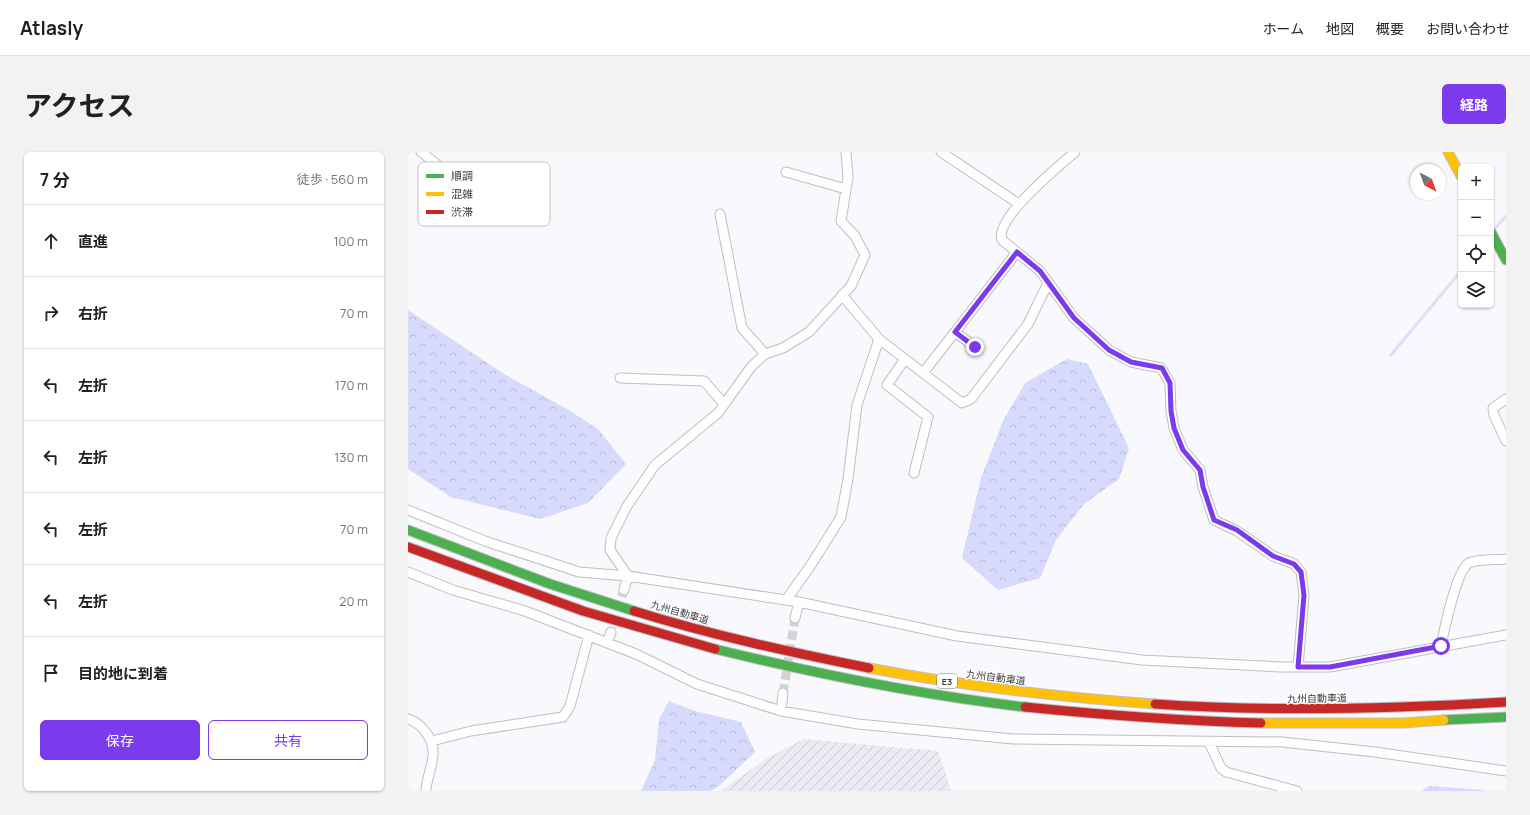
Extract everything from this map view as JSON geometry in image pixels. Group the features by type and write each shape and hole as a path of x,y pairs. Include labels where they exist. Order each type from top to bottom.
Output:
{"main road":[{"path":"1448,152 1458,170"},
{"path":"1493,236 1506,260"},
{"name":"九州自動車道","path":"408,530 521,574 695,629 850,664 929,678 1080,698 1224,708 1311,710 1447,706 1506,702"},
{"name":"E3","path":"408,547 515,588 601,617 691,643 776,664 926,693 1077,713 1232,724 1313,725 1447,721 1506,716"},
{"path":"1447,706 1506,698"}],"street":[{"path":"421,152 434,162"},
{"path":"628,576 610,550 611,538 627,506 655,465 718,413 751,367 765,354 783,348 809,332 851,286 865,255 855,236 841,221 848,177 846,152"},
{"path":"941,152 1019,204"},
{"path":"1075,152 1019,204 1001,229 1000,235 1002,240 1040,271 1074,318 1109,350 1131,362 1162,368 1170,383 1171,411 1174,428 1183,450 1200,470 1203,487 1214,520 1237,530 1273,556 1294,564 1301,572 1304,595 1298,667"},
{"path":"786,172 846,189"},
{"path":"720,214 742,328 765,354"},
{"path":"923,373 1017,252"},
{"path":"842,295 879,339 962,403 971,399 1028,324 1048,284"},
{"path":"955,332 975,347"},
{"path":"786,600 809,568 841,517 848,479 857,405 879,339"},
{"path":"904,359 887,385 928,417 914,473"},
{"path":"620,378 704,382 724,404"},
{"path":"1506,399 1493,408 1494,415 1506,441"},
{"path":"408,510 485,541 579,572 628,576 799,602 957,636 1142,660 1330,667 1506,635"},
{"path":"1441,646 1451,602 1465,566 1470,562 1506,559"},
{"path":"408,572 453,590 525,611 589,635 697,684 781,711 858,724 1012,739 1282,742 1376,752 1506,771"},
{"path":"624,590 628,576"},
{"path":"795,618 799,602"},
{"path":"607,643 611,632"},
{"path":"432,741 471,731 563,717 570,706 589,635"},
{"path":"781,711 783,693"},
{"path":"408,718 422,726 432,741 434,749 426,791"},
{"path":"1209,742 1220,768 1226,772 1297,791"}],"shaded area":[{"path":"803,739 938,751 951,791 721,791 764,760"}],"green space":[{"path":"408,310 504,374 567,409 598,429 626,464 588,503 540,519 451,497 408,469"},
{"path":"1067,359 1088,364 1129,448 1119,479 1084,504 1056,540 1040,578 998,590 962,558 981,478 1003,421 1025,383"},
{"path":"669,701 695,711 741,722 755,752 720,785 711,791 641,791 655,760 659,719"},
{"path":"1430,786 1483,790 1484,791 1421,791"}],"waterway":[{"path":"1494,230 1506,216"},
{"path":"1391,355 1460,272"}],"tunnel":[{"path":"618,610 624,590"},
{"path":"783,693 795,618"}],"traffic: fast":[{"path":"1493,236 1506,260"},
{"path":"408,530 550,584 634,611"},
{"path":"715,649 869,683 1025,707"},
{"path":"1444,720 1506,717"}],"traffic: slow":[{"path":"1448,152 1458,170"},
{"path":"869,668 1011,690 1155,704"},
{"path":"1261,723 1403,723 1444,720"}],"traffic: jam":[{"path":"408,547 583,611 715,649"},
{"path":"634,611 692,628 810,656 869,668"},
{"path":"1155,704 1243,708 1330,709 1506,702"},
{"path":"1025,707 1084,713 1202,721 1261,723"}],"route":[{"path":"975,347 955,332 1017,252 1040,271 1074,318 1109,350 1131,362 1162,368 1170,383 1171,411 1174,428 1183,450 1200,470 1203,487 1214,520 1237,530 1273,556 1294,564 1301,572 1304,595 1298,667 1330,667 1441,646"}]}
